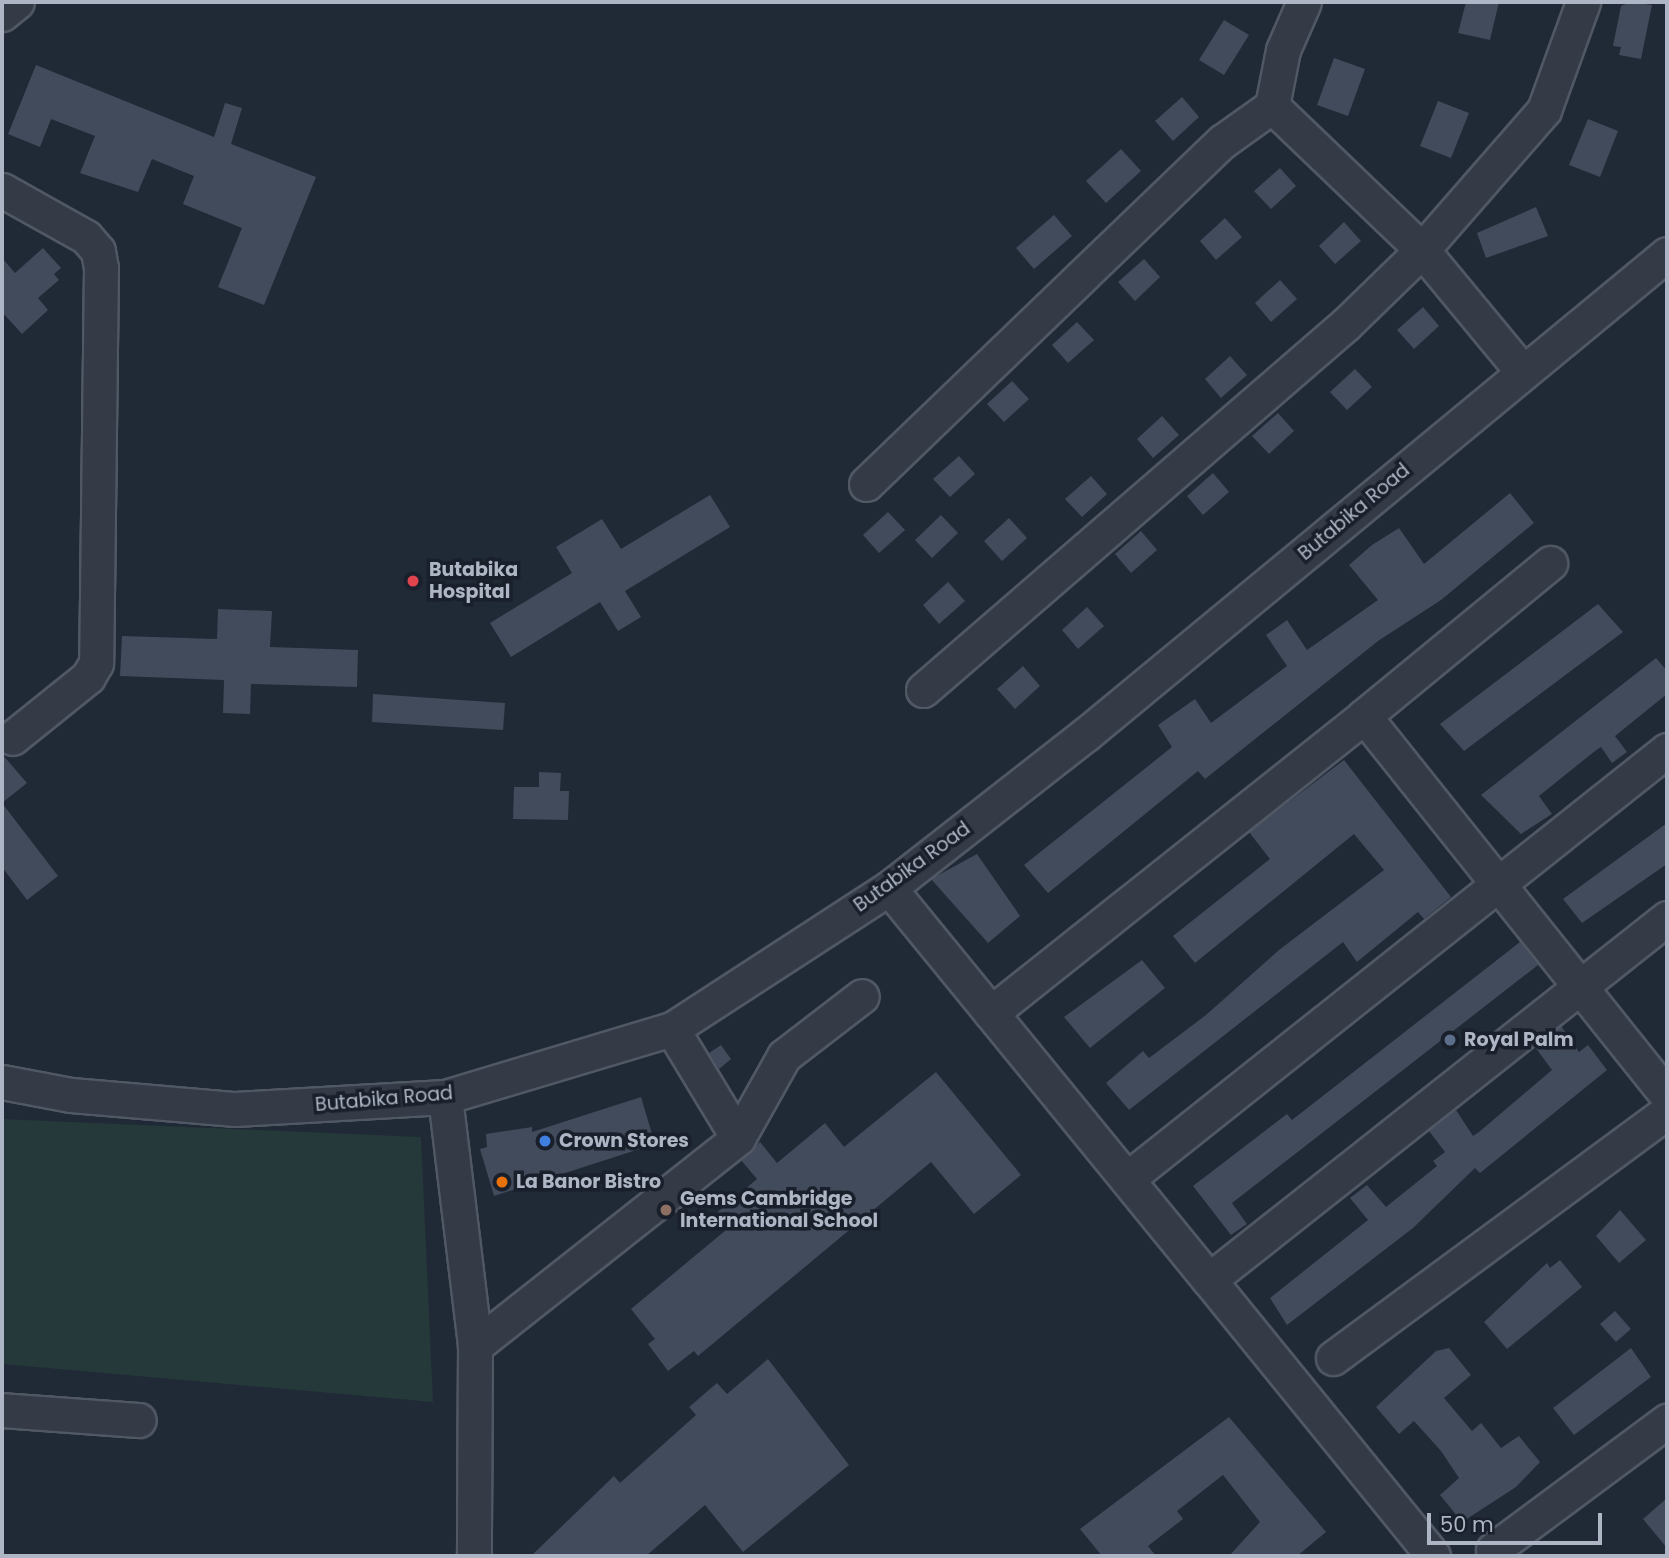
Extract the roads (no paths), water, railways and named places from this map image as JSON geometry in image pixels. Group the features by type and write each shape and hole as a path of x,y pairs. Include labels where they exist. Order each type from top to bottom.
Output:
{"street":[{"path":"2,14 17,2"},
{"path":"866,484 1223,141 1272,106 1283,50 1304,2"},
{"path":"923,690 1346,324 1422,250 1544,110 1583,2"},
{"path":"1272,106 1422,250 1523,372"},
{"path":"2,190 86,237 98,251 101,268 96,663 88,677 12,738"},
{"name":"Butabika Road","path":"2,1082 71,1095 235,1110 445,1097 672,1028 889,888 1085,736 1667,254"},
{"path":"990,1013 1364,716 1549,563"},
{"path":"1364,716 1667,1096"},
{"path":"1127,1179 1667,750"},
{"path":"889,888 1433,1556"},
{"path":"1209,1280 1667,918"},
{"path":"475,1346 738,1138 784,1056 862,996"},
{"path":"672,1028 738,1138"},
{"path":"445,1097 475,1346 474,1556"},
{"path":"1333,1358 1667,1112"},
{"path":"2,1410 139,1420"},
{"path":"1493,1550 1667,1422"}],"place":[{"name":"Butabika Hospital","path":"413,581"},
{"name":"Royal Palm","path":"1450,1040"},
{"name":"Crown Stores","path":"545,1141"},
{"name":"La Banor Bistro","path":"502,1182"},
{"name":"Gems Cambridge International School","path":"666,1210"}]}
